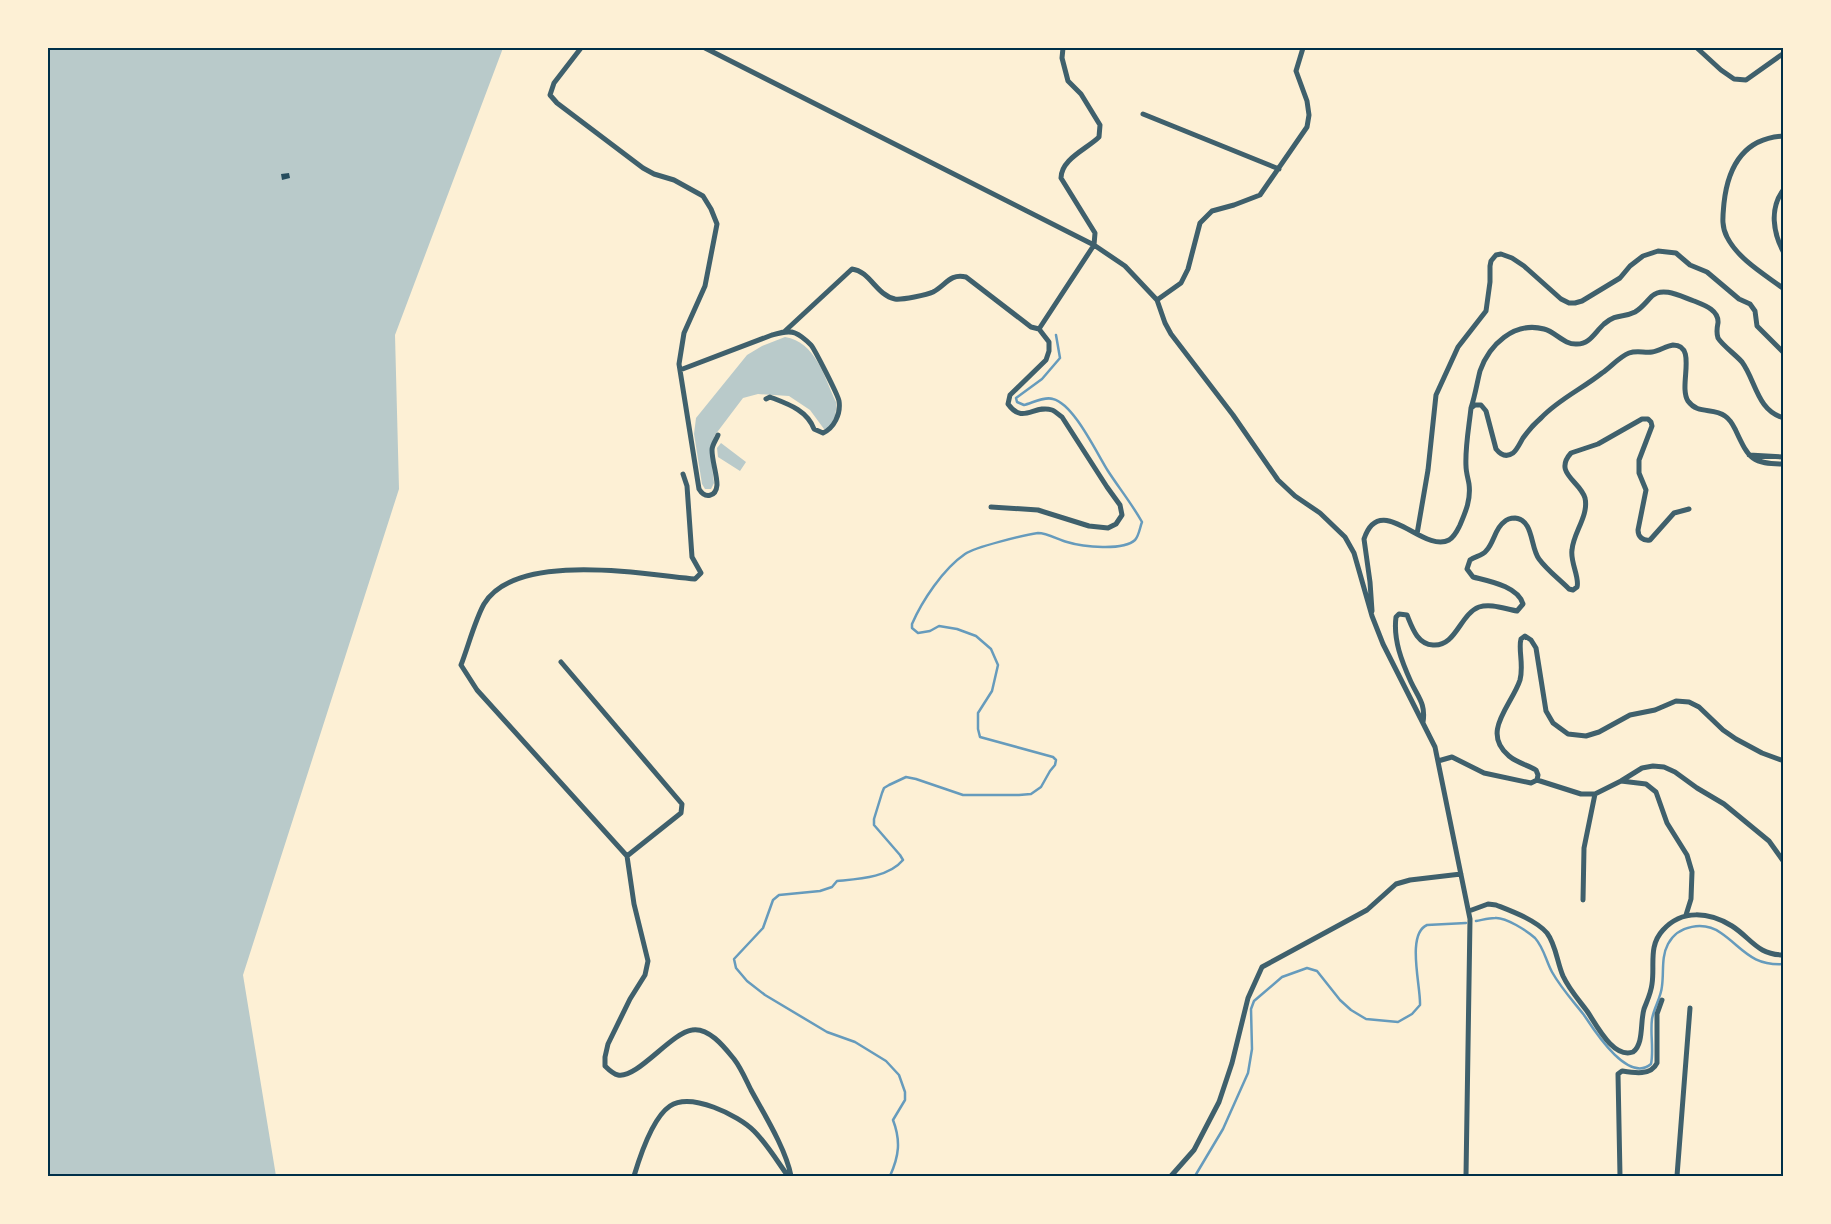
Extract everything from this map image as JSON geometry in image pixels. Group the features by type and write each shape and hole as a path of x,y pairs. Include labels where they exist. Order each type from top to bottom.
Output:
{"street":[{"path":"581,48 554,83 550,96 556,103 643,168 654,174 674,180 703,196 717,224 705,286 684,333 679,364 699,490 706,496 714,493 717,486 712,447 718,435"},
{"path":"705,48 1094,245 1125,266 1157,300 1171,334 1233,415 1278,480 1295,496 1320,513 1345,538 1354,552 1382,644 1410,702 1423,722 1435,747 1469,911 1466,1176"},
{"path":"1039,328 1094,245 1095,233 1061,178 1061,170 1099,137 1100,125 1081,94 1068,81 1062,58 1063,48"},
{"path":"1157,300 1181,282 1188,269 1200,222 1212,211 1234,205 1260,194 1308,127 1307,102 1296,71 1303,48"},
{"path":"1697,48 1734,79 1746,80 1784,53"},
{"path":"1143,114 1279,169"},
{"path":"1784,136 1761,140 1747,148 1734,164 1725,197 1722,222 1726,235 1741,256 1784,288"},
{"path":"1784,189 1776,200 1774,212 1776,232 1784,253"},
{"path":"1417,534 1428,470 1436,395 1458,347 1486,311 1490,266 1491,261 1496,255 1501,254 1512,258 1524,266 1561,299 1575,303 1582,301 1620,278 1630,266 1643,256 1658,251 1676,253 1690,265 1707,272 1739,299 1750,304 1755,312 1757,326 1784,353"},
{"path":"680,370 784,332 852,269 859,270 884,294 896,300 932,292 949,279 959,275 966,277 1031,327 1039,328 1049,342 1046,360 1010,395 1008,404 1014,412 1021,414 1040,410 1052,410 1062,417 1120,505 1122,515 1116,524 1108,528 1089,526 1038,510 991,507"},
{"path":"1372,616 1373,602 1364,539 1368,530 1379,522 1390,521 1432,541 1446,541 1456,534 1466,511 1470,492 1466,466 1471,408 1484,363 1497,344 1509,334 1523,328 1538,328 1550,332 1570,344 1580,344 1590,340 1610,320 1620,315 1635,312 1655,294 1664,292 1704,305 1712,310 1717,318 1716,330 1720,340 1744,365 1755,391 1765,406 1774,414 1784,418"},
{"path":"766,399 770,397 802,411 811,421 814,429 823,434 835,424 839,401 812,346 796,333 784,332"},
{"path":"1471,408 1478,405 1484,407 1496,449 1500,454 1509,455 1515,452 1525,436 1550,409 1622,357 1630,352 1653,352 1675,346 1682,348 1687,357 1684,387 1689,402 1703,411 1718,412 1727,417 1749,455 1763,464 1784,464"},
{"path":"1423,722 1424,706 1402,662 1396,641 1396,618 1399,614 1407,615 1418,638 1435,646 1449,640 1467,615 1479,607 1488,605 1520,610 1522,604 1520,598 1497,583 1473,578 1467,569 1470,560 1486,552 1501,525 1512,518 1521,520 1527,525 1535,553 1540,560 1569,589 1573,590 1577,587 1578,583 1571,552 1585,512 1585,502 1580,488 1569,477 1566,470 1565,462 1570,453 1598,444 1642,419 1648,419 1652,426 1639,460 1640,479 1646,490 1638,530 1639,536 1650,540 1674,513 1689,509"},
{"path":"1749,455 1784,457"},
{"path":"683,474 687,486 692,557 701,573 694,578 578,568 524,576 500,588 484,604 462,665 477,690 627,856 636,911 648,961 645,975 630,999 608,1044 605,1066 612,1073 619,1076 626,1075 675,1039 691,1030 702,1031 716,1039 735,1060 770,1124 789,1167 789,1176"},
{"path":"1537,780 1536,770 1513,759 1504,751 1497,734 1498,722 1519,683 1522,660 1520,643 1521,639 1525,636 1531,640 1536,648 1546,711 1553,723 1563,731 1574,735 1586,736 1599,732 1630,715 1655,710 1676,701 1689,702 1699,707 1723,730 1736,739 1784,761"},
{"path":"561,662 682,804 681,813 627,856"},
{"path":"1438,761 1452,757 1484,773 1531,783 1537,780 1581,794 1595,794 1637,770 1647,767 1658,766 1670,769 1724,804 1752,826 1769,841 1784,862"},
{"path":"1620,781 1646,784 1656,792 1667,823 1687,855 1692,872 1691,899 1686,915"},
{"path":"1583,900 1584,848 1595,794"},
{"path":"1171,1176 1194,1150 1219,1102 1232,1063 1248,998 1262,966 1366,910 1396,884 1410,880 1461,874"},
{"path":"1469,911 1488,904 1496,904 1543,929 1551,940 1563,975 1572,993 1606,1039 1619,1050 1626,1053 1633,1052 1639,1045 1644,1009 1652,986 1653,945 1665,928 1678,918 1698,914 1716,918 1732,926 1762,950 1784,954"},
{"path":"1620,1176 1618,1074 1622,1071 1652,1071 1655,1067 1657,1014 1662,1000"},
{"path":"1677,1176 1690,1008"},
{"path":"634,1176 640,1157 661,1115 676,1103 686,1102 702,1104 722,1111 752,1129 763,1140 789,1176"}],"shaded area":[{"path":"48,48 503,48 395,335 399,489 243,975 276,1176 48,1176"},
{"path":"785,337 796,340 804,346 818,362 836,402 832,424 827,430 824,429 810,410 789,396 758,394 743,398 715,435 710,449 714,483 711,489 705,489 702,484 694,434 696,418 747,355 762,346"},
{"path":"721,443 746,462 740,471 718,457 717,448"}],"building":[{"path":"289,173 290,178 282,180 281,174"}],"waterway":[{"path":"890,1176 898,1148 896,1128 893,1120 905,1100 905,1092 899,1075 886,1061 855,1042 827,1032 765,995 747,981 736,968 734,959 763,928 773,900 779,895 820,891 832,887 837,881 881,874 897,866 903,860 874,825 874,819 884,788 906,777 963,795 1031,794 1041,787 1055,765 1056,760 1053,757 980,737 978,713 992,691 998,665 991,649 976,636 957,629 939,626 930,631 918,633 912,628 912,624 921,605 941,577 957,560 970,551 1038,533 1074,544 1102,547 1122,546 1135,540 1138,536 1142,522 1108,471 1077,419 1069,410 1061,403 1050,398 1024,405 1017,402 1016,398 1042,379 1060,358 1056,335"},
{"path":"1476,921 1500,918 1522,928 1535,938 1563,989 1595,1032 1613,1053 1632,1067 1642,1068 1651,1064 1652,1019 1663,981 1664,954 1668,944 1678,933 1685,929 1699,926 1714,929 1755,959 1773,964 1784,964"},
{"path":"1195,1176 1223,1129 1248,1073 1252,1049 1251,1009 1254,1001 1282,977 1307,968 1317,971 1340,1000 1351,1010 1366,1019 1398,1022 1412,1014 1420,1005 1416,950 1417,939 1421,930 1427,925 1466,923"}]}
